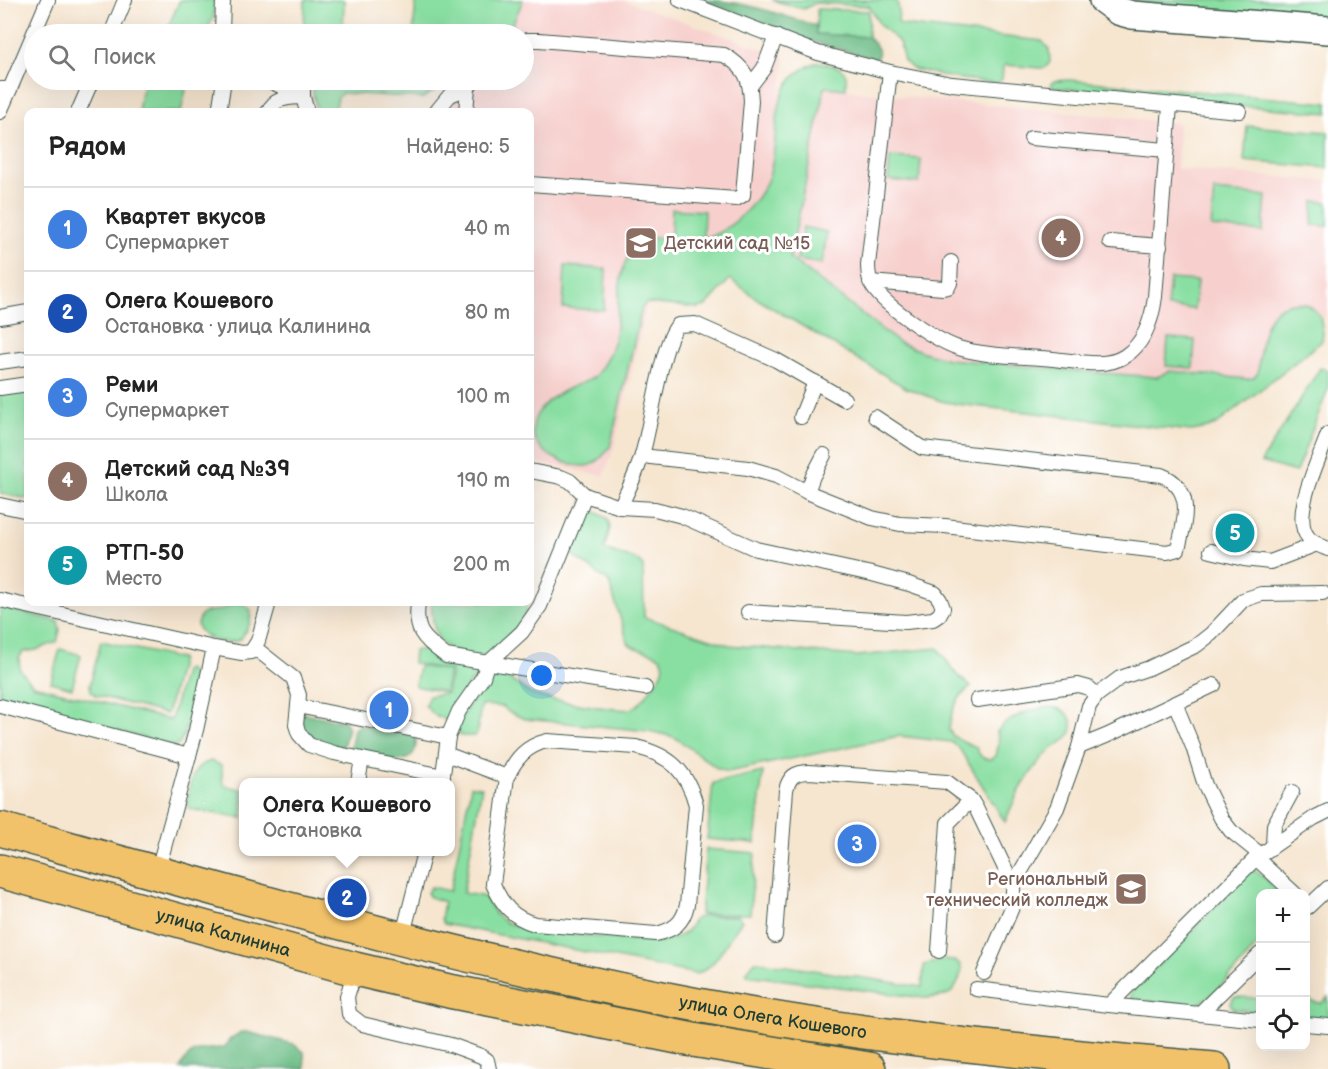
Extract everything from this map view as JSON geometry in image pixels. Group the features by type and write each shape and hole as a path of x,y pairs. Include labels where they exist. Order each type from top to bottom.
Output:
{"highway":[{"path":"0,829 157,873"},
{"name":"улица Калинина","path":"0,871 355,969 450,992"},
{"name":"улица Олега Кошевого","path":"157,873 402,938 612,988 799,1023 1076,1057 1214,1069"},
{"name":"улица Олега Кошевого","path":"450,992 693,1040 869,1069"}],"street":[{"path":"1103,0 1118,11 1132,15 1328,30"}],"lane":[{"path":"36,24 48,0"},
{"path":"115,24 125,0"},
{"path":"222,0 222,24"},
{"path":"680,0 818,53 890,72 982,88 1239,111"},
{"path":"751,85 764,68 776,36"},
{"path":"534,39 724,55 735,62 748,76 752,101 743,195 736,199 534,184"},
{"path":"0,112 5,89 24,50"},
{"path":"890,72 868,265 870,282 894,308 946,343 962,349 1104,364 1125,356 1142,339 1152,318 1160,246 1170,106"},
{"path":"80,108 88,90"},
{"path":"220,108 222,90"},
{"path":"287,90 303,98"},
{"path":"303,90 306,108"},
{"path":"439,108 450,95 459,90"},
{"path":"467,108 469,90"},
{"path":"270,108 282,98 303,98"},
{"path":"1031,138 1166,150"},
{"path":"1110,242 1160,246"},
{"path":"870,282 943,288 950,283 951,262"},
{"path":"0,316 24,313"},
{"path":"620,507 642,456 664,356 673,330 678,325 695,324 776,360 844,399"},
{"path":"0,362 24,359"},
{"path":"801,417 815,382"},
{"path":"0,388 24,385"},
{"path":"642,456 748,468 776,476 807,492 872,518 900,524 945,526 1167,552 1178,549 1185,499 1183,491 1169,478 1161,475 922,448 874,417"},
{"path":"1323,547 1309,540 1304,531 1302,513 1328,435"},
{"path":"807,492 824,455"},
{"path":"534,472 561,477 570,481 585,495 620,507 655,510 682,516 756,549 872,574 935,593 943,608 933,619 906,622 748,612"},
{"path":"442,778 448,737 459,711 483,677 487,664 522,632 540,606 585,495"},
{"path":"0,505 24,510"},
{"path":"1211,551 1244,559 1270,562 1323,547"},
{"path":"1013,885 1057,808 1079,747 1089,706 1097,695 1120,678 1149,668 1197,645 1211,634 1243,600 1261,594 1323,593"},
{"path":"0,600 24,605"},
{"path":"27,606 242,653 251,652 255,648 268,606"},
{"path":"418,606 416,620 419,630 435,648 447,656 645,688"},
{"path":"157,873 189,756 214,648"},
{"path":"255,648 293,678 297,686 296,725 299,734 309,745 438,778"},
{"path":"977,700 1077,685 1089,688 1097,695"},
{"path":"1079,747 1214,686"},
{"path":"1175,703 1205,785 1221,818 1231,831 1290,889"},
{"path":"0,706 189,756"},
{"path":"298,706 448,737"},
{"path":"547,741 636,747 650,750 673,763 684,775 692,789 696,805 687,905 685,915 679,925 671,931 656,934 534,924 510,912 499,898 494,885 507,777 520,754 535,744 547,741"},
{"path":"446,754 507,777"},
{"path":"359,778 362,759"},
{"path":"775,936 786,790 790,779 796,773 946,782 971,800 1013,885 1014,904 984,973"},
{"path":"1273,846 1274,825 1292,792"},
{"path":"939,951 948,823 971,800"},
{"path":"1109,1005 1259,856 1328,811"},
{"path":"402,938 423,856"},
{"path":"1310,904 1328,888"},
{"path":"1199,1014 1256,958"},
{"path":"355,969 347,997 349,1014 362,1024 461,1048 487,1060 489,1069"},
{"path":"976,989 1256,1020"},
{"path":"1310,1024 1328,1026"}],"shaded area":[{"name":"Детский сад №15","path":"432,0 622,0 785,57 772,185 760,234 678,252 646,309 613,451 604,476 534,462 534,108 453,108 453,102 446,90 534,90 534,24 431,24"},
{"path":"825,86 888,95 1179,123 1177,169 1328,181 1328,311 1315,333 1206,418 970,396 782,295"}],"green space":[{"path":"180,0 215,0 213,19 210,24 169,24"},
{"path":"305,0 344,0 343,24 304,24"},
{"path":"416,0 523,0 513,24 414,24"},
{"path":"702,0 731,2 774,12 816,26 816,34 868,37 879,52 877,58 873,58 820,44"},
{"path":"772,0 897,0 898,22 902,25 1042,41 1049,49 1050,62 1045,68 1005,65 1002,79 997,83 953,78 913,69 904,61 899,42 880,25 869,6 815,3 804,9"},
{"path":"1120,0 1328,0 1328,19 1215,12"},
{"path":"817,9 869,11 868,37 816,34"},
{"path":"818,62 841,68 846,75 846,89 825,87 790,258 898,342 948,359 1157,377 1170,371 1247,379 1253,378 1258,373 1262,340 1270,318 1276,310 1285,305 1297,303 1308,305 1320,316 1322,341 1217,424 1191,431 941,401 906,388 759,300 730,279 706,306 698,308 646,303 642,308 610,447 602,458 590,465 573,465 554,458 539,446 534,434 534,422 541,408 553,397 593,378 604,364 614,340 620,282 629,255 639,245 652,238 671,236 672,209 704,211 703,238 720,232 743,215 767,182 783,94 790,81 801,70"},
{"path":"1069,80 1328,103 1328,113 1170,100 1052,87 1051,84 1054,81"},
{"path":"142,90 186,90 182,108 139,108"},
{"path":"313,90 436,90 423,98 342,93 338,97 336,108 316,108"},
{"path":"1247,126 1328,132 1328,168 1244,161"},
{"path":"890,157 921,159 919,183 888,180"},
{"path":"1214,191 1266,196 1263,232 1211,227"},
{"path":"1314,201 1328,202 1328,226 1312,225"},
{"path":"803,227 827,232 822,264 797,260"},
{"path":"565,266 606,269 604,310 563,308"},
{"path":"1170,279 1197,281 1194,309 1167,307"},
{"path":"1168,338 1195,340 1193,368 1166,366"},
{"path":"1320,368 1328,370 1328,389 1296,472 1261,462"},
{"path":"24,390 24,498 0,493 0,393"},
{"path":"590,512 596,512 608,519 610,528 604,549 639,561 643,566 644,617 729,645 857,656 938,648 956,674 971,687 955,706 949,730 954,737 976,747 980,755 986,759 996,756 999,743 997,732 1013,718 1025,713 1050,707 1061,709 1069,715 1071,731 1067,738 1048,752 1034,768 1005,822 959,748 951,742 899,736 728,772 717,768 674,737 649,731 525,719 508,712 504,707 481,705 477,733 474,736 462,736 458,733 458,729 463,714 481,689 495,678 510,680 528,692 539,696 613,709 631,709 641,702 661,675 664,665 657,655 628,643 609,582 574,556 573,545 576,532 582,520"},
{"path":"229,606 246,606 251,610 250,623 241,639 222,642 209,638 200,630 197,625 202,614"},
{"path":"431,606 526,606 527,609 521,622 510,635 498,648 483,657 447,647 437,636"},
{"path":"0,607 58,621 60,630 57,642 23,652 19,658 20,670 33,685 171,720 184,671 187,669 191,672 191,709 179,745 174,746 0,700"},
{"path":"101,641 181,659 167,714 95,695 91,691 90,685"},
{"path":"60,649 81,655 72,688 51,682"},
{"path":"427,650 445,659 477,669 479,674 468,685 452,717 447,721 433,714 425,705 429,696 447,693 451,671 413,663 414,651"},
{"path":"419,666 449,671 445,692 415,686"},
{"path":"303,713 345,722 348,728 343,747 332,748 316,742 303,732"},
{"path":"359,725 412,735 416,738 415,750 410,757 392,760 350,750 354,729"},
{"path":"211,761 221,765 224,785 239,789 239,817 189,809 191,782 195,772 203,764"},
{"path":"763,772 755,843 707,839 713,783"},
{"path":"471,786 482,787 463,893 485,897 495,914 505,922 535,931 656,942 676,938 686,932 695,919 703,916 738,916 742,921 711,965 696,974 444,924 441,919 444,902 430,897 427,893 431,887 450,891"},
{"path":"706,849 755,853 750,914 700,914"},
{"path":"1254,870 1275,889 1256,889 1256,947 1228,979 1200,1003 1191,1007 1132,999 1130,994 1248,873"},
{"path":"942,960 954,961 960,964 962,969 951,993 933,998 747,975 747,971 755,961 922,987 924,965"},
{"path":"1234,997 1256,998 1256,1012 1233,1009 1230,1003"},
{"path":"1328,997 1328,1019 1310,1017 1310,999 1322,1003"},
{"path":"241,1032 293,1044 304,1052 305,1069 180,1069 184,1061 193,1053 198,1050 225,1047 230,1039"}],"place":[{"name":"Детский сад №39","path":"1061,238"},
{"name":"Детский сад №15","path":"641,243"},
{"name":"РТП-50","path":"1235,533"},
{"name":"Квартет вкусов","path":"389,710"},
{"name":"Реми","path":"857,844"},
{"name":"Региональный технический колледж","path":"1131,889"},
{"name":"Олега Кошевого","path":"347,898"}]}
